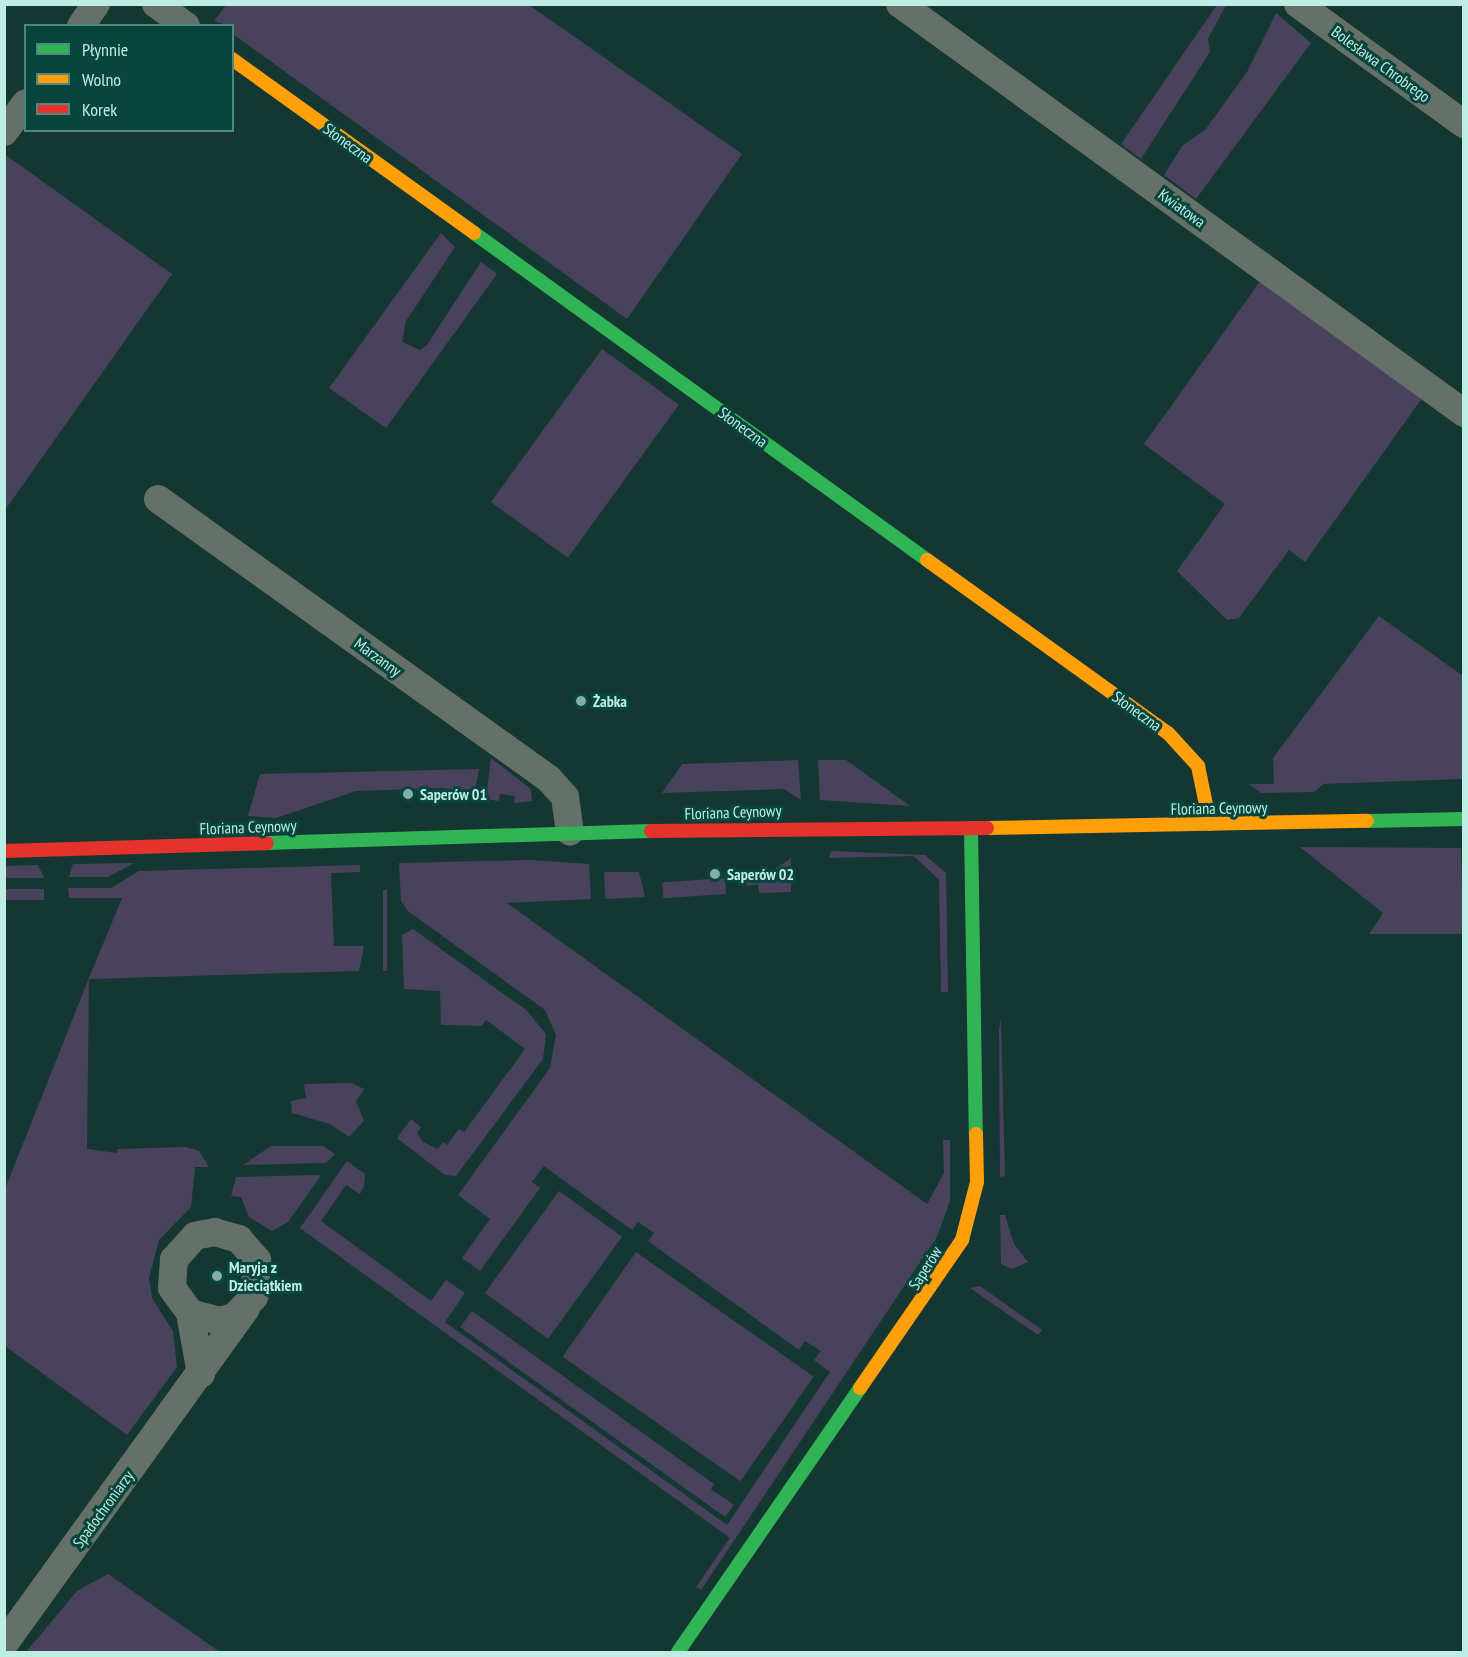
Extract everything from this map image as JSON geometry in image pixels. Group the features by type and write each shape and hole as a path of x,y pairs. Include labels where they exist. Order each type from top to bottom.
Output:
{"street":[{"path":"82,24 96,4"},
{"path":"156,4 183,24"},
{"name":"Kwiatowa","path":"900,4 1464,413"},
{"name":"Bolesława Chrobrego","path":"1298,4 1464,123"},
{"name":"Słoneczna","path":"234,60 1168,733 1198,766 1210,824"},
{"path":"4,132 24,106"},
{"name":"Marzanny","path":"158,499 549,779 565,797 570,832"},
{"name":"Floriana Ceynowy","path":"4,851 570,832 970,828 1464,819"},
{"name":"Saperów","path":"678,1653 962,1240 977,1182 970,828"},
{"name":"Spadochroniarzy","path":"4,1644 201,1374 259,1286 257,1260 239,1239 209,1232 182,1246 172,1266 172,1288 190,1313 201,1374"},
{"path":"190,1313 219,1321 246,1308"}],"shaded area":[{"path":"226,5 529,5 742,154 627,319 234,35 234,24 214,21"},
{"path":"1217,5 1226,5 1208,39 1210,52 1141,159 1121,144"},
{"path":"1276,13 1311,43 1196,199 1164,175 1182,146 1205,130 1247,72"},
{"path":"7,156 172,274 5,510 4,159"},
{"path":"441,233 455,247 406,321 402,342 420,350 427,345 481,262 497,274 386,428 329,388"},
{"path":"1261,280 1423,397 1305,562 1289,550 1239,618 1227,620 1177,571 1225,504 1144,444"},
{"path":"602,349 679,405 568,558 491,502"},
{"path":"1379,616 1463,676 1463,779 1323,784 1314,792 1261,793 1249,784 1274,784 1273,758"},
{"path":"491,758 531,789 532,801 514,803 515,796 500,794 499,801 486,799"},
{"path":"798,760 801,800 784,789 662,793 682,764"},
{"path":"818,760 846,760 910,806 820,800"},
{"path":"479,769 474,797 445,788 356,791 276,818 248,816 260,774"},
{"path":"1300,847 1461,848 1463,934 1369,934 1383,913"},
{"path":"831,851 925,855 946,873 948,992 941,992 939,880 914,856 829,858"},
{"path":"791,858 791,892 759,893 758,885 740,886 740,878 764,877"},
{"path":"531,860 589,864 591,899 507,903 927,1204 944,1173 943,1140 950,1140 950,1201 937,1237 701,1590 696,1587 730,1538 300,1228 347,1161 365,1174 364,1186 360,1194 346,1185 321,1221 431,1301 446,1280 465,1293 445,1322 727,1525 830,1372 814,1360 821,1351 805,1341 799,1350 648,1241 654,1233 638,1222 632,1230 544,1166 532,1182 540,1188 480,1271 462,1258 490,1219 458,1195 550,1068 556,1035 545,1010 408,911 401,901 399,863"},
{"path":"134,863 108,877 69,877 73,864"},
{"path":"38,865 44,878 5,878 4,866"},
{"path":"360,865 360,872 331,873 334,946 364,946 359,971 89,979 87,1149 117,1153 117,1149 186,1147 199,1151 209,1167 195,1167 191,1207 159,1240 149,1278 152,1298 173,1331 177,1367 127,1435 5,1346 5,1189 89,978 122,898 69,898 68,888 111,888 139,871"},
{"path":"604,872 639,872 645,897 605,899"},
{"path":"725,878 726,894 663,898 662,882"},
{"path":"5,889 44,889 44,900 5,900"},
{"path":"383,890 387,890 387,971 383,971"},
{"path":"413,929 526,1010 546,1034 543,1059 456,1176 445,1175 397,1138 411,1119 421,1127 417,1133 423,1142 438,1149 443,1142 447,1145 459,1129 464,1132 525,1049 486,1020 481,1026 441,1025 440,991 404,989 402,935"},
{"path":"1001,1019 1005,1176 1000,1177 999,1029"},
{"path":"352,1083 364,1089 356,1101 364,1121 349,1137 330,1124 292,1113 291,1101 306,1098 304,1084"},
{"path":"271,1146 323,1146 335,1154 326,1163 243,1165"},
{"path":"319,1175 320,1177 288,1222 272,1231 249,1217 241,1197 231,1196 236,1177"},
{"path":"559,1191 622,1237 548,1339 485,1293"},
{"path":"1000,1215 1005,1215 1014,1244 1028,1262 1012,1269 1001,1264"},
{"path":"636,1252 814,1376 740,1481 563,1357"},
{"path":"980,1286 1042,1330 1038,1335 970,1288"},
{"path":"472,1311 714,1484 711,1489 734,1505 725,1517 460,1327"},
{"path":"108,1574 220,1652 26,1652 77,1591"}],"traffic: fast":[{"path":"474,233 927,560"},
{"path":"1367,821 1464,819"},
{"path":"971,828 976,1134"},
{"path":"267,843 651,831"},
{"path":"678,1652 860,1388"}],"traffic: slow":[{"path":"234,60 474,233"},
{"path":"927,560 1168,733 1198,766 1210,824"},
{"path":"987,828 1367,821"},
{"path":"860,1388 962,1240 977,1182 976,1134"}],"traffic: jam":[{"path":"651,831 987,828"},
{"path":"4,851 267,843"}],"place":[{"name":"Żabka","path":"581,701"},
{"name":"Saperów 01","path":"408,794"},
{"name":"Saperów 02","path":"715,874"},
{"name":"Maryja z Dzieciątkiem","path":"217,1276"}]}
